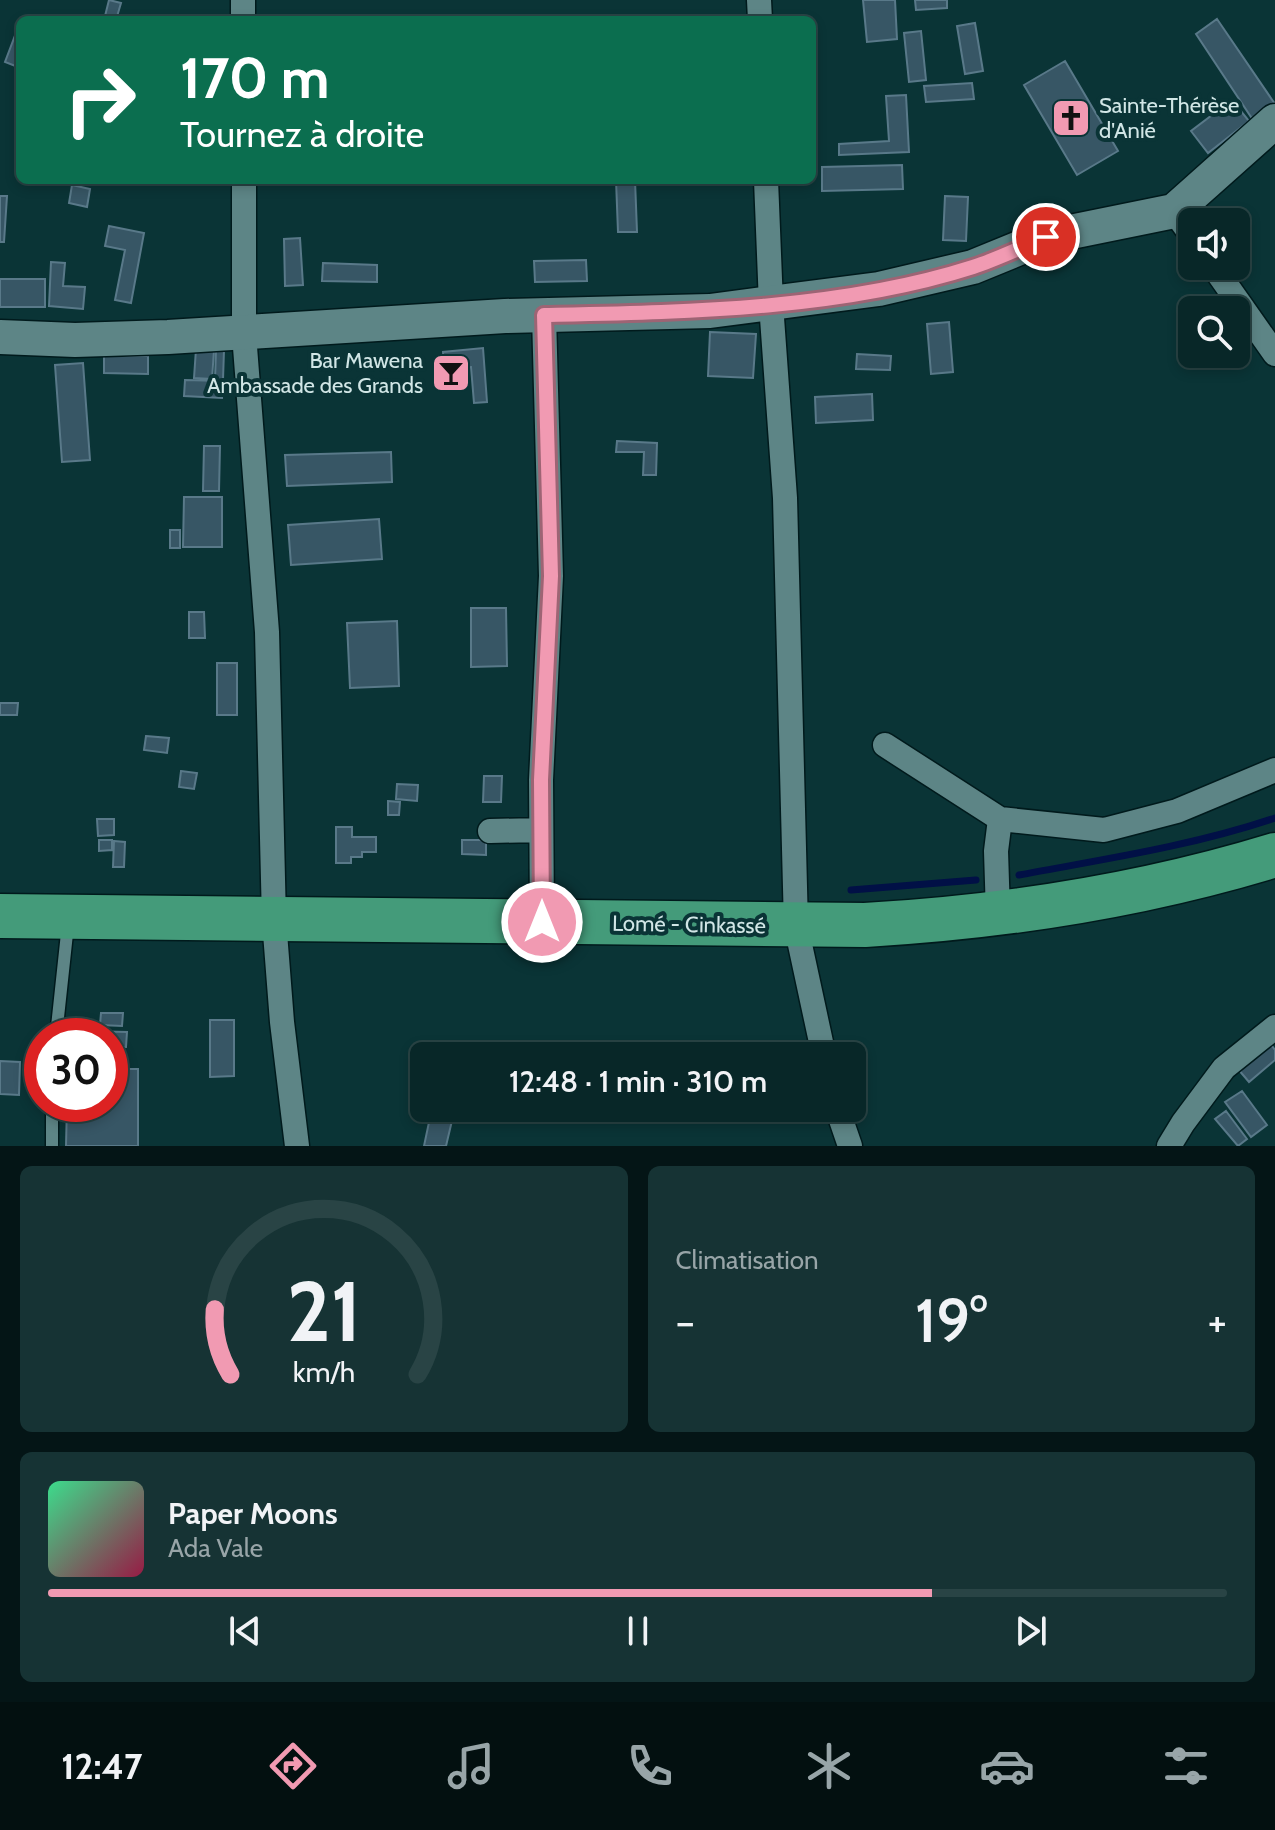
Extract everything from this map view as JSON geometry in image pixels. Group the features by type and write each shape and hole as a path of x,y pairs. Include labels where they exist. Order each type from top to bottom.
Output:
{"highway":[{"name":"Lomé - Cinkassé","path":"0,916 796,926 892,924 998,914 1110,897 1210,875 1275,855"}],"street":[{"path":"1197,208 1275,121"},
{"path":"244,184 244,334 267,632 274,920 297,1146"},
{"path":"766,184 785,498 796,926 821,1042"},
{"path":"0,337 75,340 244,334 370,322 710,311 879,289 929,278 973,267 1046,237 1178,224"},
{"path":"1223,280 1275,354"},
{"path":"542,922 541,830 551,576 544,315"},
{"path":"885,745 1000,819 1104,830 1177,811 1275,770"},
{"path":"998,914 996,851 1000,819"},
{"path":"490,831 541,830"},
{"path":"1169,1146 1224,1068 1275,1027"},
{"path":"842,1122 850,1146"}],"lane":[{"path":"58,1018 69,917"},
{"path":"52,1122 52,1146"}],"building":[{"path":"109,0 121,3 117,16 105,16"},
{"path":"863,0 895,0 897,39 867,42"},
{"path":"915,0 947,0 947,8 916,10"},
{"path":"1217,19 1275,104 1253,120 1196,34"},
{"path":"975,23 983,71 965,74 957,26"},
{"path":"921,31 926,80 909,82 904,33"},
{"path":"16,33 16,66 5,62"},
{"name":"Sainte-Thérèse d'Anié","path":"1065,61 1118,151 1077,175 1024,85"},
{"path":"972,83 974,99 926,102 924,86"},
{"path":"906,95 909,152 839,155 839,144 889,141 886,96"},
{"path":"1232,100 1249,121 1208,153 1191,131"},
{"path":"902,165 903,189 822,191 822,167"},
{"path":"616,184 635,184 637,232 618,232"},
{"path":"72,185 90,189 87,207 69,203"},
{"path":"0,196 7,196 4,242 0,242"},
{"path":"945,196 968,197 966,241 943,240"},
{"path":"109,226 144,233 131,303 115,300 125,250 105,246"},
{"path":"300,238 303,285 285,286 284,239"},
{"path":"586,260 587,281 535,282 534,261"},
{"path":"51,262 65,263 63,286 85,287 83,309 49,306"},
{"path":"323,263 377,265 377,282 322,281"},
{"path":"0,279 45,279 45,307 0,307"},
{"path":"949,322 953,372 931,374 927,324"},
{"path":"710,332 756,334 753,378 708,376"},
{"path":"483,348 487,402 474,403 471,367 444,369 443,352"},
{"path":"196,349 214,350 212,379 194,378"},
{"path":"216,350 224,350 223,380 215,380"},
{"path":"857,354 891,356 890,370 856,369"},
{"path":"104,356 148,356 148,374 104,373"},
{"path":"83,363 90,460 62,462 55,365"},
{"path":"185,380 223,381 222,398 184,396"},
{"path":"872,394 873,420 816,423 815,397"},
{"path":"617,441 657,443 656,475 643,475 644,452 616,452"},
{"path":"204,446 220,446 219,491 203,491"},
{"path":"391,452 392,482 287,486 285,455"},
{"path":"184,497 222,497 222,547 183,547"},
{"path":"379,519 382,559 291,565 288,525"},
{"path":"170,530 180,530 180,548 170,548"},
{"path":"471,608 506,608 507,666 471,667"},
{"path":"189,612 204,612 205,638 189,638"},
{"path":"397,621 399,686 350,688 347,623"},
{"path":"217,663 237,663 237,715 217,715"},
{"path":"0,703 18,703 17,715 0,715"},
{"path":"146,736 169,738 167,753 144,750"},
{"path":"181,771 197,773 194,789 179,787"},
{"path":"484,776 502,776 501,802 483,802"},
{"path":"397,784 418,785 417,801 396,799"},
{"path":"388,801 400,802 399,815 388,815"},
{"path":"97,819 114,819 114,835 98,836"},
{"path":"336,827 352,827 352,837 376,837 376,852 362,852 362,857 351,857 351,863 336,863"},
{"path":"99,840 112,840 112,850 99,851"},
{"path":"462,840 486,840 486,855 462,854"},
{"path":"114,841 125,842 124,867 113,867"},
{"path":"101,1013 123,1013 123,1018 101,1018"},
{"path":"210,1020 234,1020 234,1076 210,1077"},
{"path":"1269,1042 1275,1050 1275,1060 1249,1082 1238,1069"},
{"path":"0,1061 20,1062 19,1095 0,1094"},
{"path":"128,1069 138,1069 138,1146 66,1146 67,1122 128,1122"},
{"path":"1242,1091 1267,1125 1251,1137 1225,1102"},
{"path":"1226,1111 1247,1139 1238,1146 1215,1119"},
{"path":"429,1122 452,1122 446,1146 424,1146"}],"waterway":[{"path":"1019,875 1180,844 1275,818"},
{"path":"851,890 976,880"}],"place":[{"name":"Sainte-Thérèse d'Anié","path":"1071,118"},
{"name":"Bar Mawena Ambassade des Grands","path":"451,373"}],"route":[{"path":"542,922 541,780 551,576 544,315 710,311 879,289 973,267 1046,237"}]}
